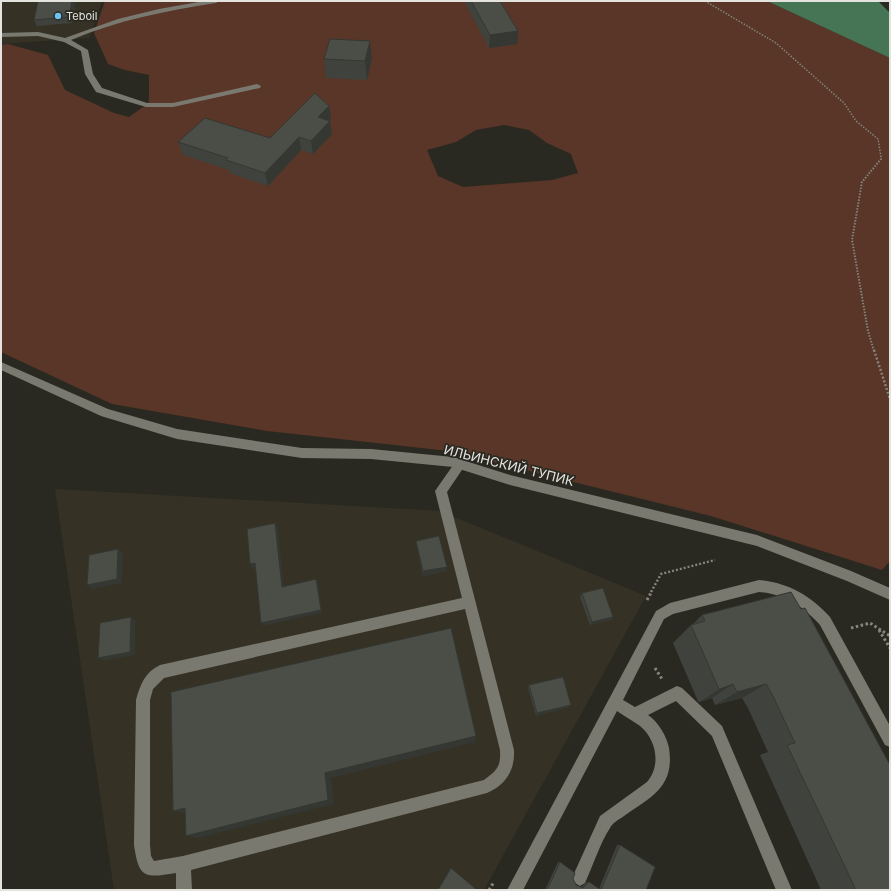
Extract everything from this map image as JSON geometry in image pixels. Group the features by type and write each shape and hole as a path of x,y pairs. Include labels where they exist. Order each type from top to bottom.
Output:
{"street":[{"path":"66,40 82,32 128,18 182,6 216,1"},
{"path":"38,34 40,26"},
{"path":"1,35 38,34 66,40 84,50 89,74 99,90 146,105 173,106 257,86"},
{"name":"ИЛЬИНСКИЙ ТУПИК","path":"1,366 105,413 177,434 302,453 371,454 453,462 510,480 757,541 851,577 890,594"},
{"path":"460,464 441,491 470,602 507,750 508,762 502,775 487,786 183,864 151,869 144,859 142,845 143,700 146,685 160,672 470,602"},
{"path":"515,890 660,615 670,609 759,586 772,586 800,598 815,609 825,621 890,740"},
{"path":"635,715 677,692 717,732 784,890"},
{"path":"580,878 605,821 644,794 659,779 663,757 660,744 654,732 646,722 614,702"},
{"path":"183,864 184,890"}],"path":[{"path":"705,1 776,43 844,103 856,121 878,139 881,160 862,182 852,240 868,332 890,399"},
{"path":"879,629 890,648"},
{"path":"654,664 657,673 677,692"}],"shaded area":[{"path":"1,1 102,1 89,38 1,44"},
{"path":"105,1 767,1 890,58 890,561 882,570 711,516 449,451 267,431 112,404 1,352 1,45 8,44 48,55 65,90 114,113 129,117 146,105 149,101 149,75 125,70 108,64 94,33","holes":["504,125 529,130 547,143 571,154 578,173 552,180 463,187 438,176 427,150 456,142 476,130"]},
{"path":"767,1 878,1 890,13 890,58"},
{"path":"55,489 440,511 646,596 484,890 114,890"}],"building":[{"path":"38,1 72,1 69,17 34,20"},
{"path":"471,1 500,1 518,31 490,35"},
{"path":"330,39 370,41 365,61 324,59"},
{"path":"315,93 329,106 318,117 330,121 311,141 299,137 265,173 226,160 228,158 178,142 205,118 270,138"},
{"path":"275,523 282,587 316,579 321,610 261,623 255,563 250,564 247,529"},
{"path":"439,536 447,567 423,571 416,541"},
{"path":"118,549 117,579 87,585 89,555"},
{"path":"603,588 613,617 592,622 582,593"},
{"path":"791,592 801,609 805,608 890,765 890,890 856,890 787,745 795,743 766,684 737,692 733,684 720,689 691,625 705,621 702,615"},
{"path":"131,617 130,652 98,658 100,623"},
{"path":"451,628 476,736 325,773 328,800 186,836 185,808 173,811 171,692"},
{"path":"563,677 571,705 537,713 529,685"},
{"path":"620,845 655,867 646,890 601,890"},
{"path":"560,862 575,873 573,879 576,885 583,888 589,882 601,890 547,890"},
{"path":"451,868 477,890 438,890"}],"place":[{"name":"Teboil","path":"58,16"}]}
